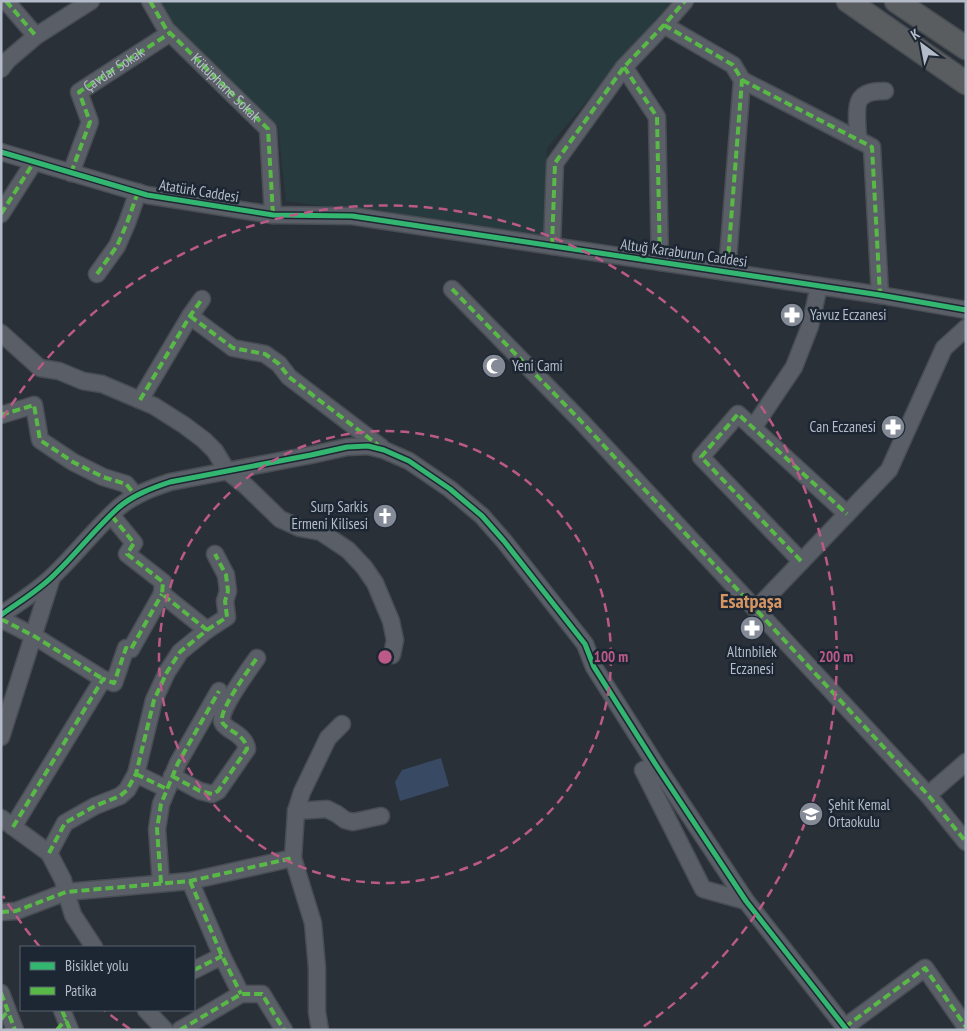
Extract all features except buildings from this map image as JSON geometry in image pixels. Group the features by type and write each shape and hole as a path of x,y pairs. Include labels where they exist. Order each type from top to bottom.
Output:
{"highway":[{"path":"848,1 966,83"},
{"path":"896,1 966,48"}],"street":[{"path":"6,1 36,36"},
{"path":"1,69 8,60 36,36 91,1"},
{"name":"Kütüphane Sokak","path":"150,1 166,29 268,129 273,215"},
{"path":"552,246 555,163 624,67 685,1"},
{"path":"664,25 732,65 742,80 872,147 880,295"},
{"name":"Çavdar Sokak","path":"71,173 90,122 79,92 170,33"},
{"path":"624,67 657,117 660,262"},
{"path":"727,272 742,80"},
{"path":"858,140 857,112 859,100 872,92 885,91"},
{"name":"Atatürk Caddesi","path":"1,152 147,195 273,215 352,216 399,223"},
{"path":"1,214 34,162"},
{"path":"97,274 117,246 138,192"},
{"name":"Altuğ Karaburun Caddesi","path":"399,223 880,295 966,310"},
{"path":"753,428 794,367 810,326 819,286"},
{"path":"452,289 580,420 756,609 928,795 966,842"},
{"path":"140,400 202,299"},
{"path":"190,316 233,348 265,354 279,364 288,377 384,450"},
{"path":"756,609 889,470 944,348 966,328"},
{"path":"1,333 40,368 59,372 83,381 102,384 154,406 204,440 215,452 227,471 246,486 280,519 300,528 322,532 348,550 359,561 375,583 391,621 394,640 392,655"},
{"path":"1,415 34,405 40,440 73,462 103,477 126,484 136,496"},
{"path":"801,562 701,457 738,414 847,514"},
{"path":"1,615 52,577 119,507 155,487 170,482 311,455 347,446 368,446 384,450 408,461 446,487 482,516 504,541 585,644 594,667 746,901 846,1028 925,968 966,1027"},
{"path":"1,619 34,636 103,679 114,683 126,648 131,649 162,594 164,582 127,554 134,543 111,515"},
{"path":"49,853 65,823 94,806 120,796 127,790 136,774 154,700 167,672 180,652 207,630 227,617 225,601 228,591 226,575 215,554"},
{"path":"1,737 52,577"},
{"path":"162,594 207,630"},
{"path":"136,774 200,792 212,794 218,791 247,749 246,743 240,736 223,724 221,719 226,706 256,658"},
{"path":"93,946 73,915 63,880 49,853 7,822 103,679"},
{"path":"161,884 157,829 161,804 178,763 219,691"},
{"path":"320,1030 317,1012 317,968 313,923 293,858 296,811 302,792 328,738 342,724"},
{"path":"928,795 966,762"},
{"path":"656,765 643,770 703,889 746,901"},
{"path":"296,811 327,809 345,820 353,822 380,816"},
{"path":"1,912 16,912 66,892 190,881 293,858"},
{"path":"190,881 240,994"},
{"path":"195,970 222,956"},
{"path":"1,993 5,1015 14,1030"},
{"path":"180,1030 240,994 262,994 284,1030"},
{"path":"147,1011 165,1030"}],"green space":[{"path":"158,1 672,1 547,148 544,237 286,201 278,127 173,28"}],"water":[{"path":"441,758 449,786 400,801 395,782 402,770"}],"marked path":[{"path":"6,1 36,36"},
{"path":"150,1 166,29 268,129 273,215"},
{"path":"552,246 555,163 624,67 685,1"},
{"path":"664,25 733,65 742,80 727,272"},
{"path":"71,173 90,122 79,92 170,33"},
{"path":"624,67 657,117 660,262"},
{"path":"742,80 872,147 880,295"},
{"path":"1,214 34,162"},
{"path":"97,274 117,246 138,192"},
{"path":"452,289 580,420 928,795 966,842"},
{"path":"140,400 202,299"},
{"path":"190,316 233,348 265,354 279,364 289,377 378,445"},
{"path":"1,415 34,405 40,440 73,462 103,477 126,484 136,496"},
{"path":"801,561 701,457 738,414 847,514"},
{"path":"49,853 65,823 95,806 120,796 127,790 136,774 154,700 167,672 180,652 207,630 162,594 163,582 127,554 134,543 111,515"},
{"path":"207,630 227,617 225,601 228,591 226,575 215,554"},
{"path":"13,827 103,679 114,683 126,648 131,649 162,594"},
{"path":"1,619 34,636 103,679"},
{"path":"172,776 200,791 212,794 218,791 247,749 241,737 223,724 223,715 236,689 257,658"},
{"path":"161,883 157,829 161,804 178,763 219,691"},
{"path":"136,774 167,789"},
{"path":"1,912 16,911 66,892 190,881 293,858"},
{"path":"190,881 222,956 241,994"},
{"path":"195,970 222,956"},
{"path":"845,1027 925,968 966,1027"},
{"path":"1,993 15,1030"},
{"path":"180,1030 241,994 262,994 284,1030"},
{"path":"1,1019 8,1011"},
{"path":"62,1011 70,1030"},
{"path":"57,1030 66,1019"}],"cycle path":[{"path":"1,152 147,195 273,215 352,216 880,295 966,310"},
{"path":"1,615 48,581 101,524 124,503 156,487 170,482 347,447 368,446 384,450 409,461 450,489 482,516 585,644 594,667 746,901 847,1030"}],"place":[{"name":"Yavuz Eczanesi","path":"792,315"},
{"name":"Yeni Cami","path":"494,366"},
{"name":"Can Eczanesi","path":"893,427"},
{"name":"Surp Sarkis Ermeni Kilisesi","path":"385,516"},
{"name":"Altınbilek Eczanesi","path":"752,628"},
{"name":"Şehit Kemal Ortaokulu","path":"811,814"}],"district":[{"name":"Esatpaşa","path":"751,601"}]}
